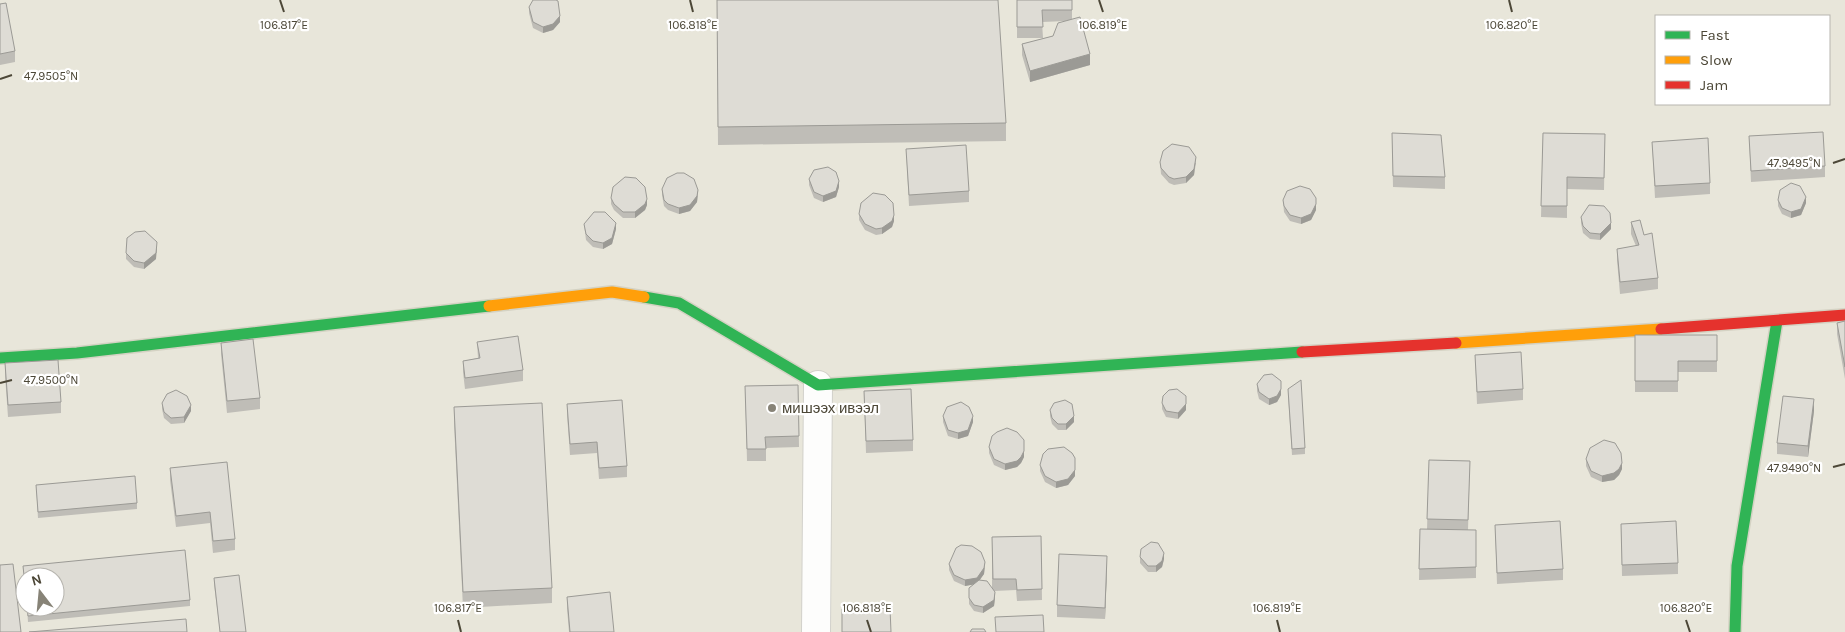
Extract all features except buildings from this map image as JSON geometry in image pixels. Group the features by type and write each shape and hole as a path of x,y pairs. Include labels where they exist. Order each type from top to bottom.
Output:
{"street":[{"path":"0,358 77,353 612,292 679,303 818,385 1105,364 1482,342 1845,315"},
{"path":"1735,632 1737,566 1778,320"},
{"path":"816,632 818,385"}],"shaded area":[{"path":"0,0 1845,0 1845,632 0,632"}],"traffic: fast":[{"path":"644,297 679,303 818,385 1302,352"},
{"path":"0,358 77,353 489,306"},
{"path":"1735,632 1737,566 1777,321"}],"traffic: slow":[{"path":"489,306 612,292 644,297"},
{"path":"1456,343 1661,329"}],"traffic: jam":[{"path":"1661,329 1845,315"},
{"path":"1302,352 1456,343"}],"place":[{"name":"мишээх ивээл","path":"772,408"}]}
